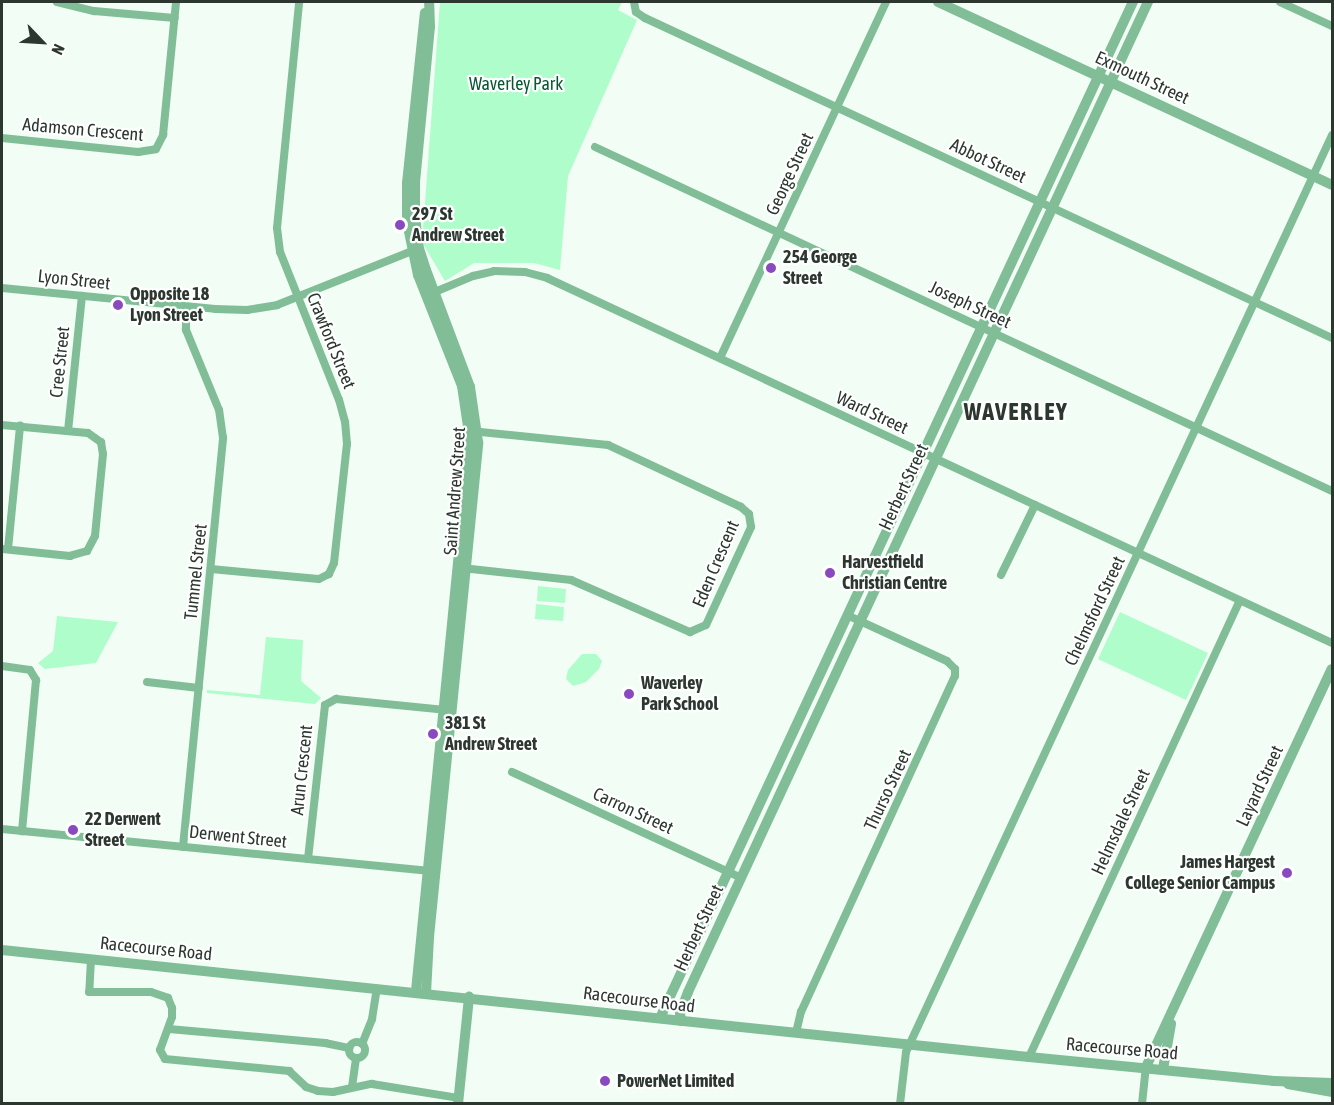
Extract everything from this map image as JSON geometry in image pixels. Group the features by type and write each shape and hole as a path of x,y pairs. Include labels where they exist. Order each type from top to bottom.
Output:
{"street":[{"path":"57,2 94,11 175,18"},
{"name":"Adamson Crescent","path":"2,138 138,152 156,149 163,135 176,2"},
{"name":"Crawford Street","path":"211,569 312,579 324,577 332,569 347,444 345,422 339,400 280,252 277,228 299,2"},
{"name":"Saint Andrew Street","path":"421,992 462,568 477,454 470,387 430,294 416,250 414,191 430,27 428,2"},
{"name":"George Street","path":"720,358 886,2"},
{"name":"Exmouth Street","path":"938,2 1332,185"},
{"name":"Herbert Street","path":"660,1018 1133,2"},
{"name":"Herbert Street","path":"681,1021 680,1013 688,992 1148,2"},
{"path":"1280,2 1332,26"},
{"name":"Abbot Street","path":"634,4 645,18 1332,338"},
{"name":"Chelmsford Street","path":"900,1104 906,1052 909,1045 1332,135"},
{"name":"Joseph Street","path":"595,147 1332,491"},
{"name":"Lyon Street","path":"2,288 247,310 277,305 416,250"},
{"name":"Ward Street","path":"430,294 486,272 514,271 535,274 1332,643"},
{"name":"Cree Street","path":"68,431 82,296"},
{"name":"Tummel Street","path":"183,846 223,429 219,410 186,330 186,306"},
{"path":"2,425 20,426 68,431 93,435 103,448 95,536 92,547 84,553 70,556 5,549 20,426"},
{"name":"Eden Crescent","path":"462,568 571,580 690,632 706,625 751,527 749,514 741,507 608,445 473,431"},
{"path":"1001,575 1035,505"},
{"name":"Helmsdale Street","path":"1029,1057 1240,600"},
{"name":"Thurso Street","path":"796,1033 801,1012 956,676 955,669 947,661 847,615"},
{"path":"2,666 30,670 36,680 22,831"},
{"name":"Layard Street","path":"1142,1104 1146,1067 1332,669"},
{"path":"147,682 199,688"},
{"name":"Arun Crescent","path":"308,859 323,710 327,703 336,699 448,710"},
{"path":"786,746 800,752"},
{"name":"Carron Street","path":"512,772 741,878"},
{"name":"Derwent Street","path":"2,829 432,871"},
{"name":"Racecourse Road","path":"2,950 376,987 909,1045 1274,1081 1332,1083"},
{"path":"91,959 89,992 165,995 172,1008 169,1029 160,1050 163,1057 169,1060 289,1071 306,1087 318,1091 333,1092 372,1084 458,1101 469,997"},
{"path":"351,1087 356,1058 364,1052 362,1044 372,1019 376,987"},
{"name":"Layard Street","path":"1163,1069 1172,1014"},
{"path":"169,1029 325,1043 349,1048"},
{"path":"349,1048 356,1042 362,1044"},
{"path":"349,1048 351,1056 356,1058"},
{"name":"Racecourse Road","path":"1274,1081 1332,1092"}],"green space":[{"name":"Waverley Park","path":"440,2 622,2 618,10 637,20 568,176 560,270 534,263 474,263 445,281 422,242"},
{"path":"538,586 566,589 565,603 537,601"},
{"path":"536,604 564,607 563,621 535,619"},
{"path":"1120,612 1208,653 1186,700 1098,659"},
{"path":"57,616 118,622 96,663 45,669 38,663 53,651"},
{"path":"266,637 303,640 301,681 321,698 315,704 207,693 207,690 260,695"},
{"path":"582,654 596,654 602,661 599,669 586,682 573,686 566,679 568,670"}],"place":[{"name":"297 St Andrew Street","path":"400,225"},
{"name":"254 George Street","path":"771,268"},
{"name":"Opposite 18 Lyon Street","path":"118,305"},
{"name":"Harvestfield Christian Centre","path":"830,573"},
{"name":"Waverley Park School","path":"629,694"},
{"name":"381 St Andrew Street","path":"433,734"},
{"name":"22 Derwent Street","path":"73,830"},
{"name":"James Hargest College Senior Campus","path":"1287,873"},
{"name":"PowerNet Limited","path":"605,1081"}],"district":[{"name":"WAVERLEY","path":"1016,412"}]}
